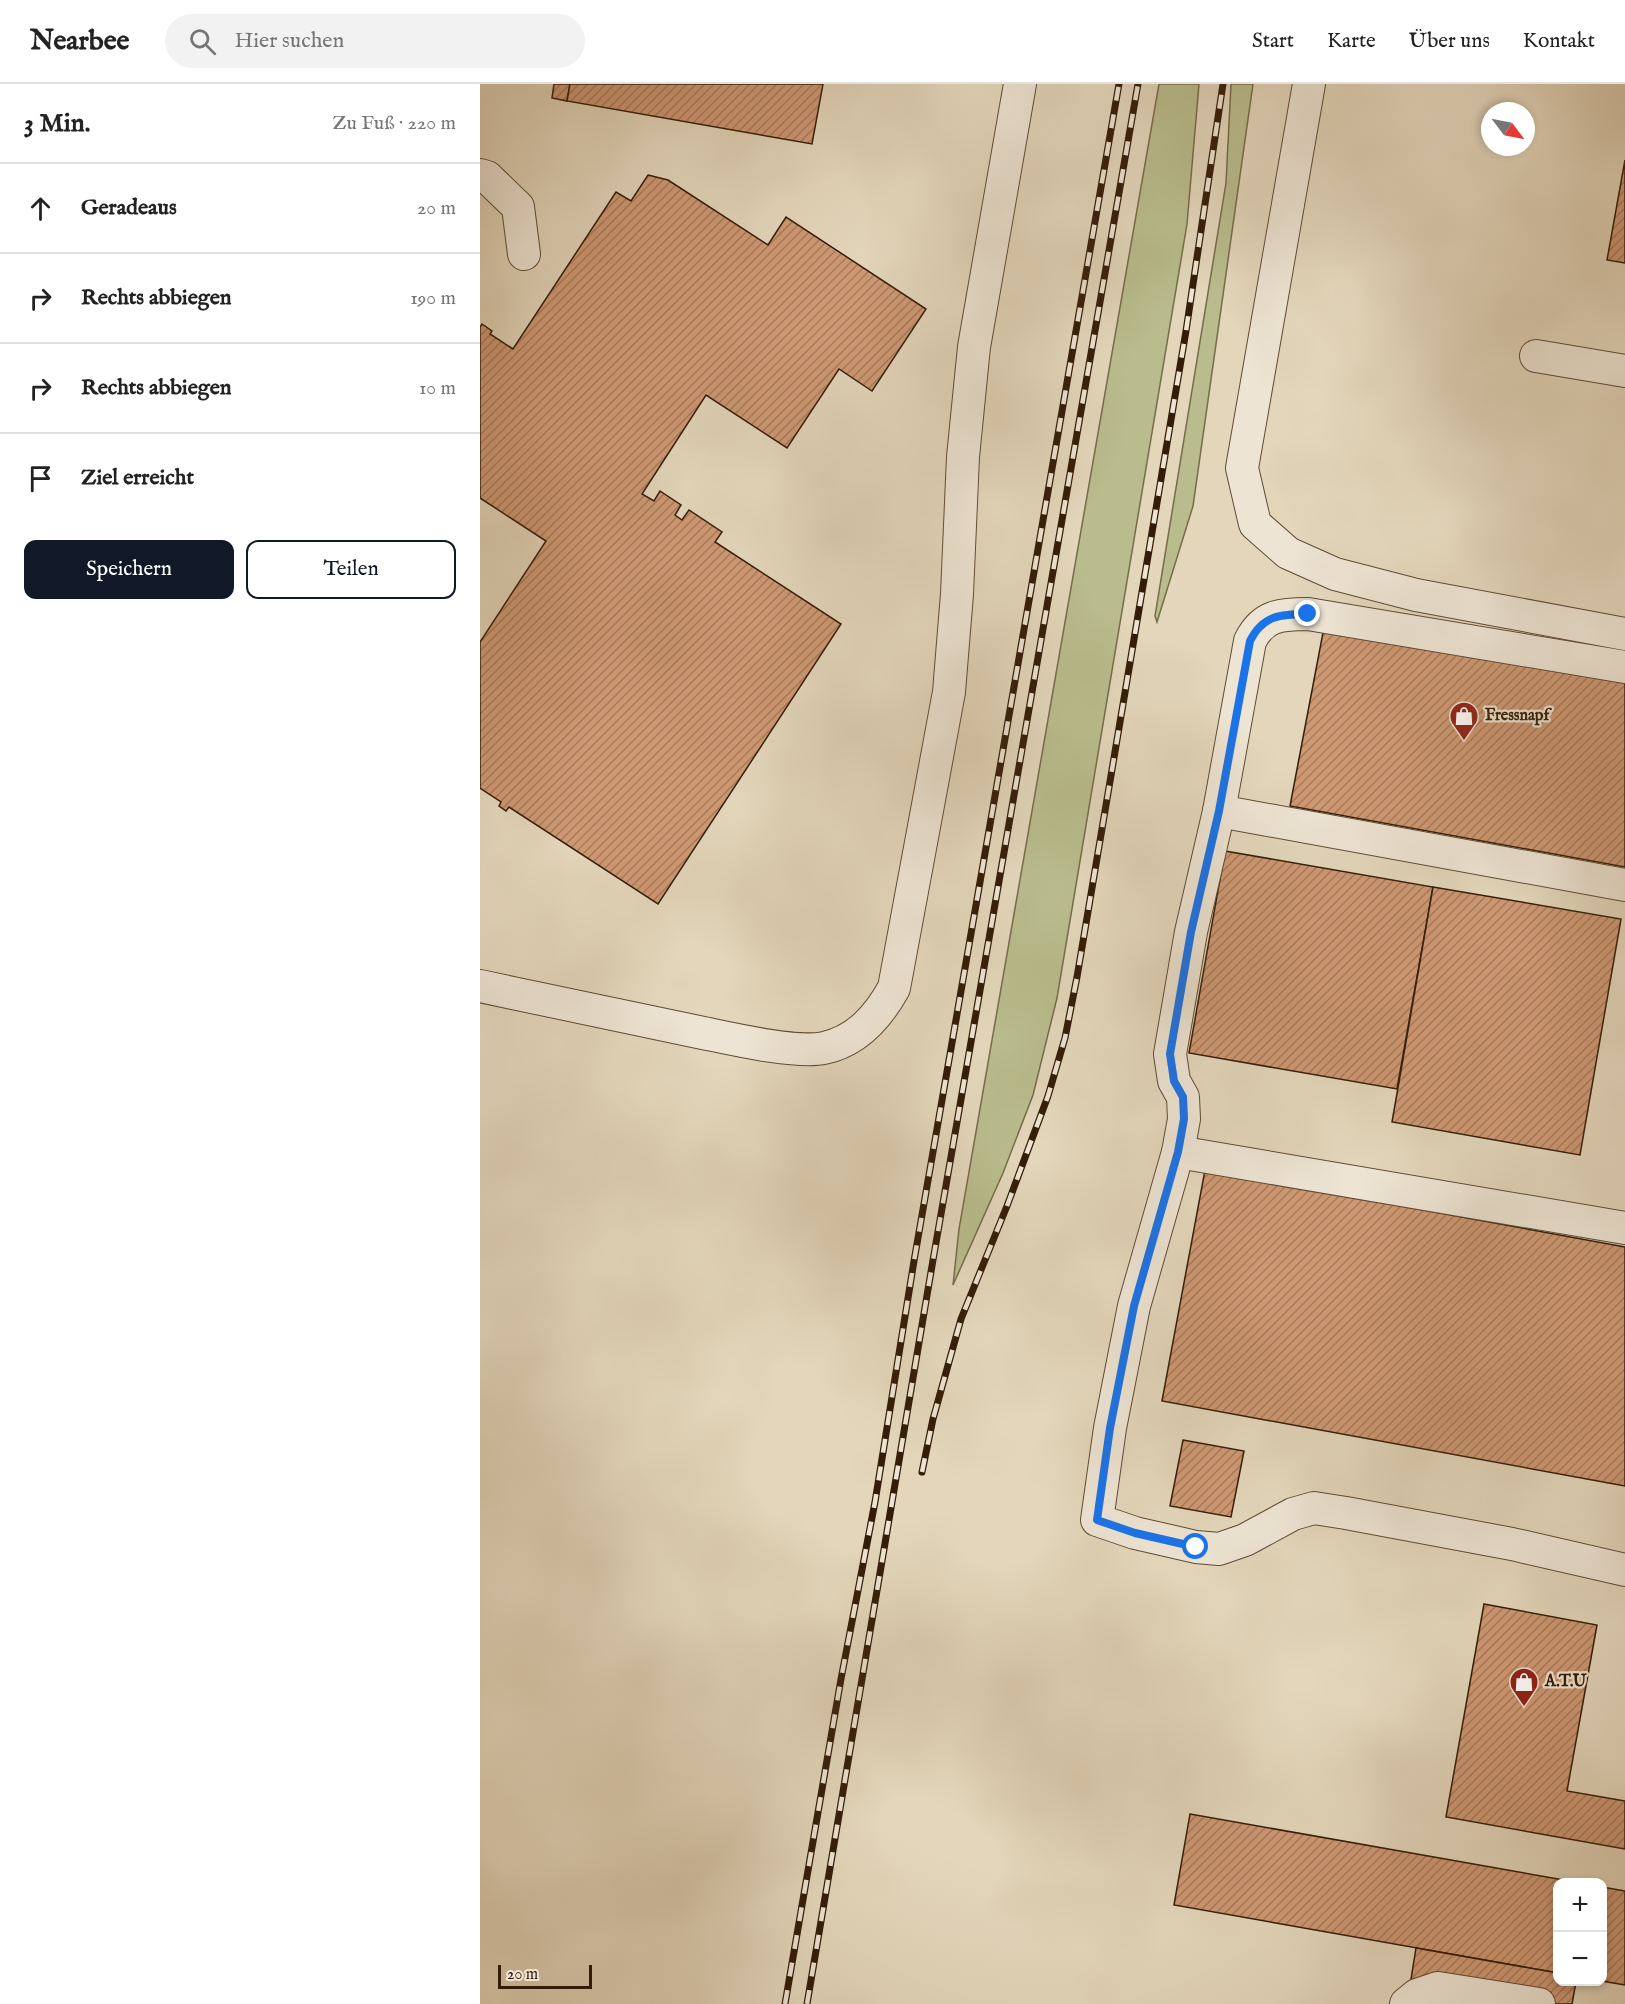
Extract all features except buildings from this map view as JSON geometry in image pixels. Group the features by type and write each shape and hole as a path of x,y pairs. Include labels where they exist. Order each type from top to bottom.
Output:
{"lane":[{"path":"480,986 732,1039 799,1049 822,1049 848,1041 866,1027 883,1008 894,988 949,692 957,594 963,457 974,347 1020,84"},
{"path":"1309,84 1242,468 1255,524 1288,553 1335,574 1416,595 1625,634"},
{"path":"480,175 486,177 518,207 524,254"},
{"path":"1536,356 1625,371"},
{"path":"1625,667 1308,614 1284,614 1267,620 1255,631 1250,641 1219,811 1191,932 1170,1054 1174,1081 1183,1097 1184,1119 1178,1152 1134,1306 1110,1428 1097,1520 1155,1538 1196,1547 1219,1549 1245,1540 1293,1514 1314,1508 1512,1544 1625,1570"},
{"path":"1219,811 1625,885"},
{"path":"1178,1152 1625,1228"},
{"path":"1406,2004 1417,1995 1438,1988 1468,1999 1528,2003"}],"green space":[{"path":"1159,84 1199,84 1187,224 1057,998 1033,1095 1003,1173 953,1285 959,1229"},
{"path":"1231,84 1253,84 1193,506 1157,622 1155,616 1226,183"}],"railway":[{"path":"785,2004 841,1679 875,1502 914,1261 1119,84"},
{"path":"807,2004 933,1260 1138,84"},
{"path":"922,1472 933,1419 961,1319 1048,1096 1065,1038 1186,331 1223,84"}],"place":[{"name":"Fressnapf","path":"1464,742"},
{"name":"A.T.U","path":"1524,1708"}],"route":[{"path":"1196,1547 1135,1533 1097,1520 1110,1428 1134,1306 1154,1242 1178,1152 1184,1119 1183,1097 1174,1081 1170,1054 1191,932 1219,811 1250,641 1255,631 1267,620 1284,614 1308,614"}]}
